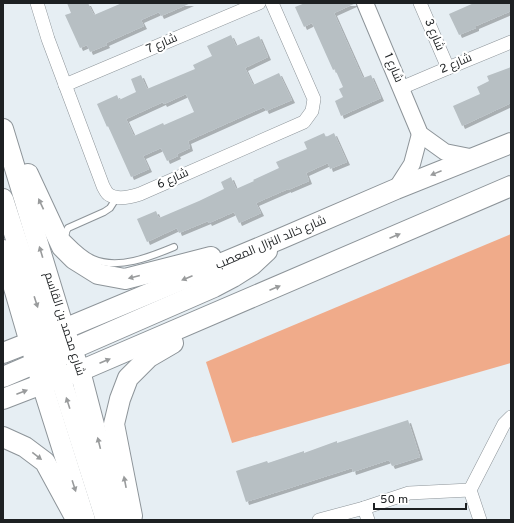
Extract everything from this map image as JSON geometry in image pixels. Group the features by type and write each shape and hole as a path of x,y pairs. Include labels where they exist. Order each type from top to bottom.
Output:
{"main road":[{"path":"3,120 62,247 74,259 98,274 125,279 280,239"},
{"name":"شارع محمد بن القاسم","path":"3,129 56,352 80,372 106,471 122,520"},
{"name":"شارع خالد النزال المعصب","path":"280,239 396,189 511,143"},
{"path":"80,372 511,186"},
{"path":"3,199 42,319 56,352 106,520"},
{"path":"3,377 56,352 214,287 252,265 280,239"},
{"path":"3,250 30,342"},
{"path":"133,520 114,424 120,399 128,378 149,357 246,300"},
{"path":"3,353 30,342 56,352"},
{"path":"56,352 42,384 85,520"},
{"path":"3,399 42,384"},
{"path":"3,437 25,447 45,462 76,520"}],"street":[{"path":"37,3 48,39 103,186 108,194 117,198"},
{"name":"شارع 7","path":"65,86 259,3"},
{"name":"شارع 6","path":"117,198 128,198 140,194 304,122 312,111 314,100 272,3"},
{"name":"شارع 1","path":"365,3 420,134"},
{"name":"شارع 3","path":"420,3 448,68"},
{"name":"شارع 2","path":"401,88 511,42"},
{"path":"396,189 412,164 420,134 445,152 476,158"},
{"path":"480,520 470,490 504,424 511,417"},
{"path":"319,520 366,514 409,493 470,490"}],"lane":[{"path":"117,198 110,208 104,212 68,228 65,234 66,237 86,255 98,261 110,263 122,263 149,257 174,247"}],"shaded area":[{"path":"511,234 511,363 232,443 206,362"}],"building":[{"path":"67,3 88,3 94,15 122,3 191,3 161,16 159,12 141,20 144,26 90,52 87,45 80,48 65,15 71,13"},
{"path":"305,3 356,3 334,13 363,78 371,75 381,98 341,116 335,101 343,97 339,89 343,87 335,69 333,70 312,23 304,27 295,7"},
{"path":"474,3 511,3 511,11 459,35 449,14"},
{"path":"231,35 236,46 259,36 268,57 245,68 253,85 279,73 292,100 266,111 264,107 188,141 190,148 167,161 161,148 143,156 149,169 131,177 97,104 117,95 119,100 136,92 131,79 141,75 147,89 195,69 193,65 212,56 207,46","holes":["186,94 194,112 164,125 163,123 134,136 126,119 163,102 164,104"]},
{"path":"511,67 511,103 462,126 453,106 480,94 477,87 489,81 487,76"},
{"path":"324,133 326,137 334,133 347,162 330,169 328,163 306,173 309,181 256,203 261,213 239,223 234,212 209,223 208,221 179,233 177,228 147,242 137,219 156,211 159,218 199,201 224,189 221,182 231,177 236,189 254,181 253,180 279,168 276,162 307,149 304,142"},
{"path":"408,420 420,457 392,466 389,460 353,472 352,468 246,502 236,471 267,461 268,463 304,451 304,453 337,441 337,443"}]}
